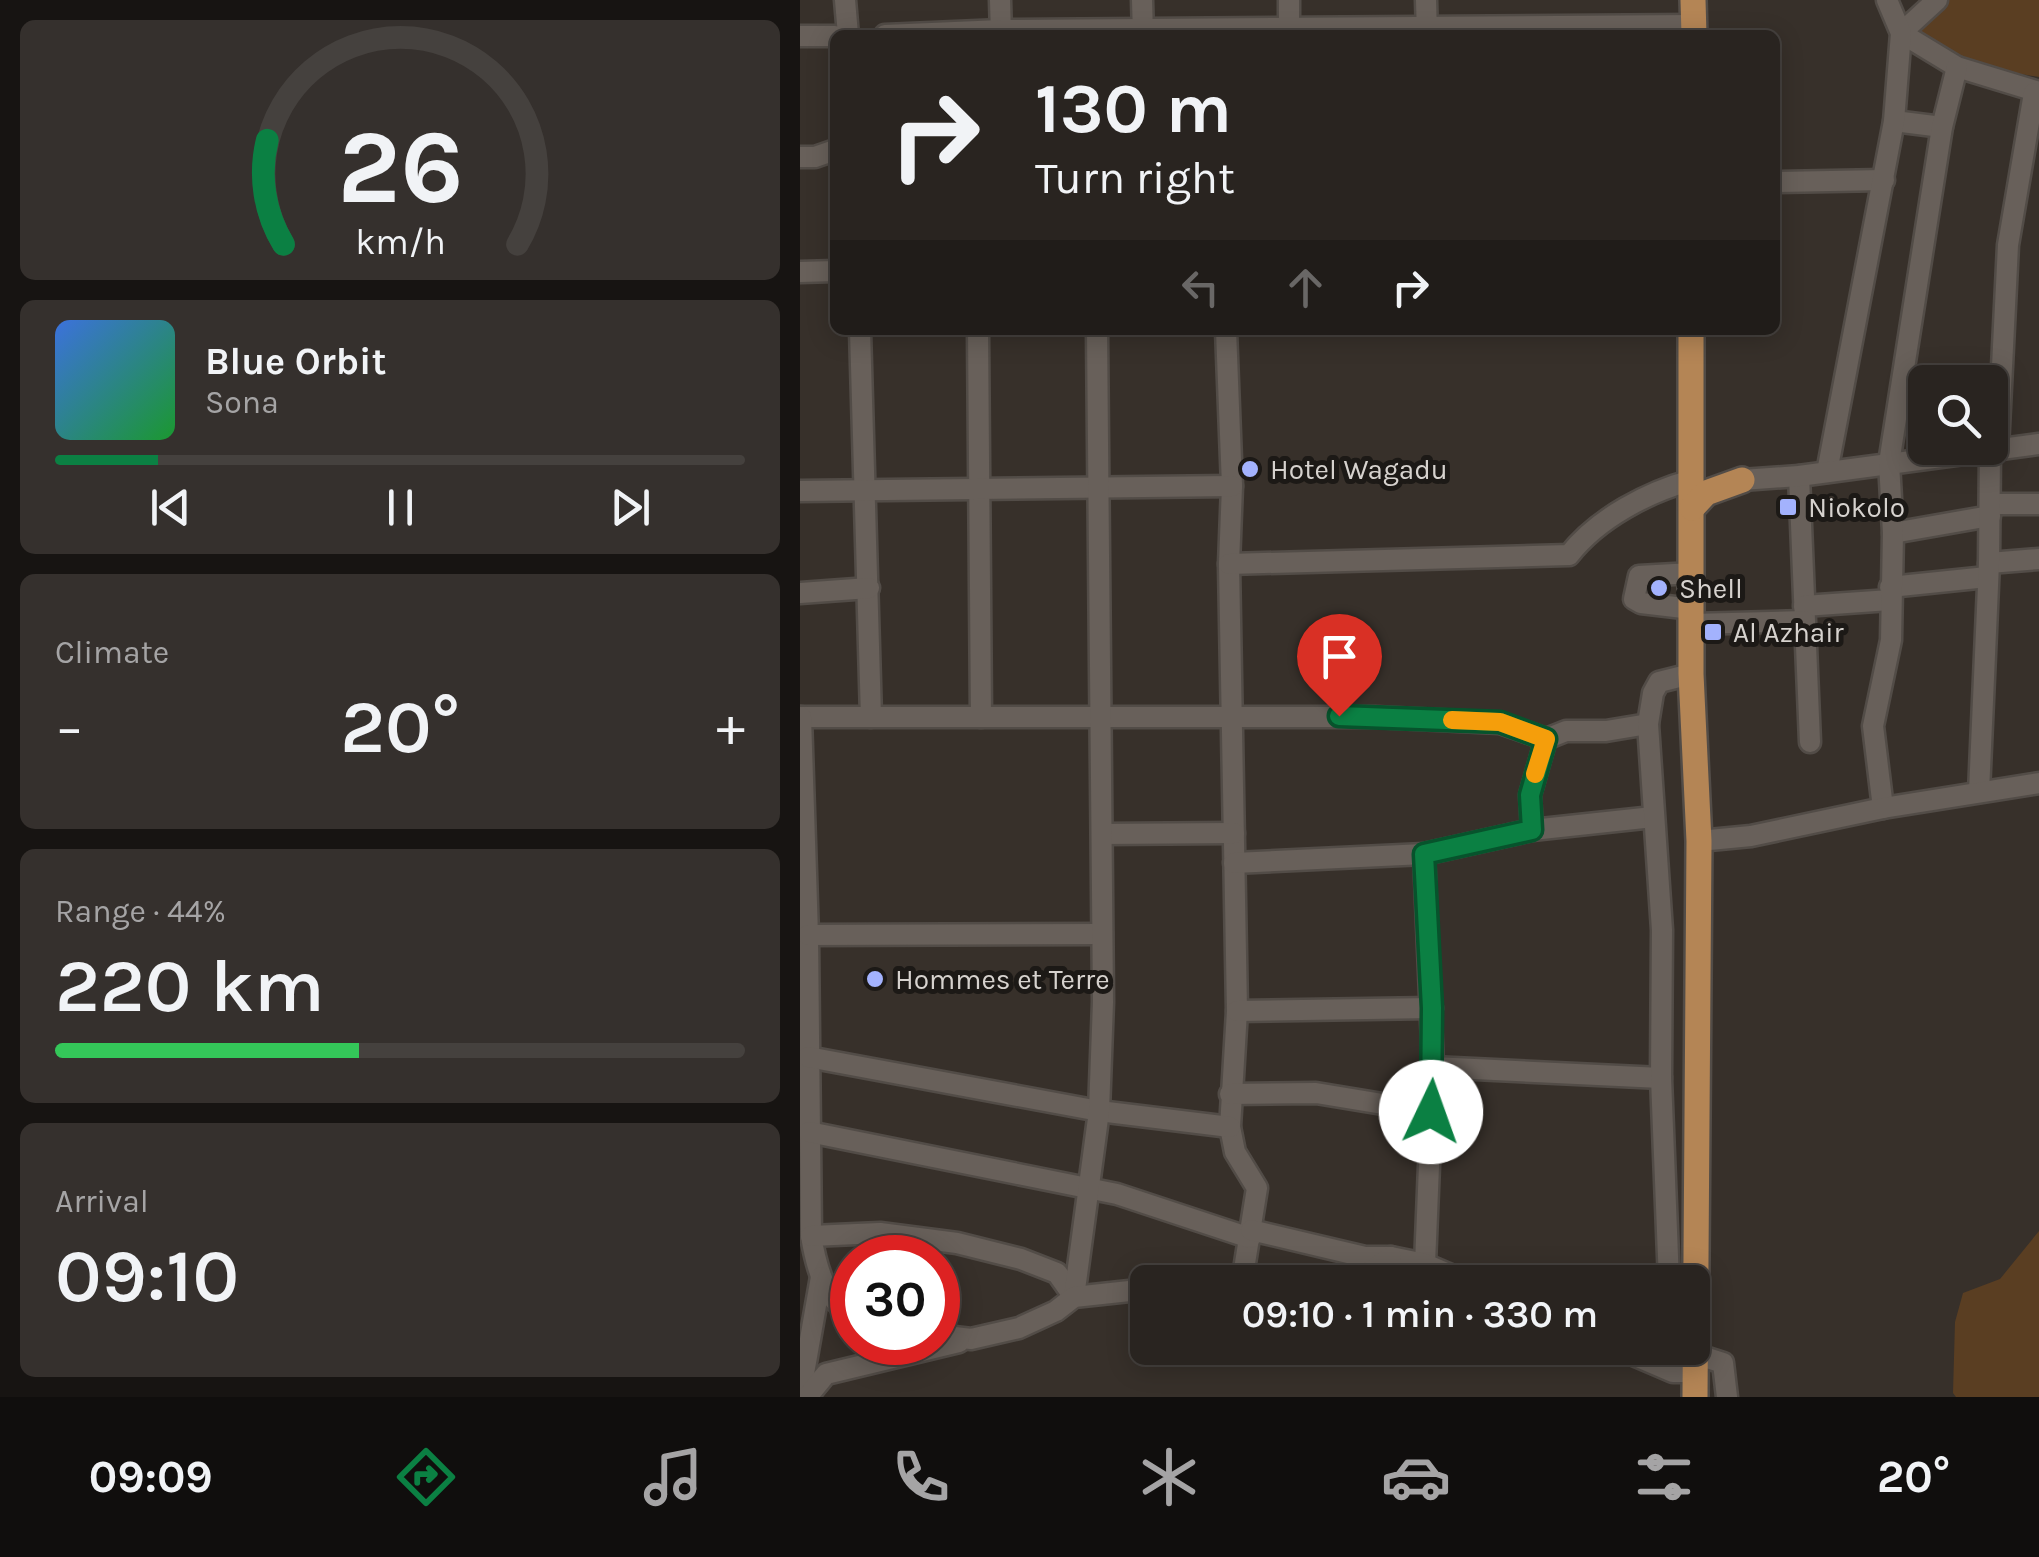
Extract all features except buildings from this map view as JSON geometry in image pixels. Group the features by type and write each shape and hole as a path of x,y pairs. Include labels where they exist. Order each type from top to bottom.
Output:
{"main road":[{"path":"1686,1369 1699,841 1691,674 1690,335"},
{"path":"1692,471 1742,480"},
{"path":"1692,508 1706,493 1742,480"}],"street":[{"path":"845,0 848,30"},
{"path":"1000,0 1001,30"},
{"path":"1142,0 1142,30"},
{"path":"1289,0 1289,30"},
{"path":"1426,0 1427,30 1693,20"},
{"path":"1827,472 1894,121 1901,34 1887,0"},
{"path":"1901,34 1938,0"},
{"path":"1901,34 1957,66 2036,93 2008,245 2000,365"},
{"path":"800,36 830,36"},
{"path":"1883,808 1873,726 1890,640 1889,463 1942,127 1957,66"},
{"path":"1894,121 1942,127"},
{"path":"800,157 830,152"},
{"path":"1780,182 1884,180"},
{"path":"800,272 830,270"},
{"path":"860,335 872,718"},
{"path":"978,335 981,717"},
{"path":"1074,1296 1099,1111 1103,1002 1097,335"},
{"path":"1226,335 1232,486 1229,564 1237,1011 1230,1127 1235,1152 1257,1188 1245,1265"},
{"path":"2008,447 2039,444"},
{"path":"1742,480 1908,460"},
{"path":"1980,792 1993,465"},
{"path":"1229,564 1569,555 1580,540 1607,520 1692,471"},
{"path":"1799,476 1810,742"},
{"path":"800,491 1232,486"},
{"path":"1892,534 1990,510 2039,504"},
{"path":"1692,573 1639,576 1634,599 1692,616 1804,614 2039,559"},
{"path":"800,592 869,588"},
{"path":"1668,1265 1661,1078 1662,930 1648,724 1652,693 1659,682 1691,674"},
{"path":"830,1291 816,1269 811,1236 805,1066 808,935 803,886 800,717 1232,715 1500,722 1546,739 1566,731 1648,724"},
{"path":"1532,830 1530,795 1546,739"},
{"path":"1699,841 1751,836 1883,808 2039,783"},
{"path":"1234,864 1424,854 1532,830 1654,817"},
{"path":"1102,834 1234,833"},
{"path":"809,1132 1090,1188 1251,1234 1364,1257 1391,1256 1425,1264 1434,1067 1424,854"},
{"path":"808,935 1102,934"},
{"path":"1237,1011 1432,1008"},
{"path":"805,1066 1230,1127"},
{"path":"1434,1067 1661,1078"},
{"path":"1230,1094 1316,1093 1431,1112"},
{"path":"811,1236 880,1232 957,1243 1056,1273 1074,1296"},
{"path":"1379,1265 1391,1256"},
{"path":"803,1396 822,1277"},
{"path":"803,1396 826,1374 1020,1328 1056,1311 1074,1296 1130,1291"},
{"path":"960,1338 970,1339"},
{"path":"1686,1369 1723,1363 1727,1397"}],"shaded area":[{"path":"1939,0 2039,0 2039,77 1922,57 1902,13"},
{"path":"2039,1231 2039,1397 1956,1397 1955,1322 1963,1293 2000,1279"}],"slow traffic":[{"path":"1452,720 1500,722 1546,739 1535,774"}],"place":[{"name":"Hotel Wagadu","path":"1250,469"},
{"name":"Niokolo","path":"1788,507"},
{"name":"Shell","path":"1659,588"},
{"name":"Al Azhair","path":"1713,632"},
{"name":"Hommes et Terre","path":"875,979"}],"route":[{"path":"1339,716 1500,722 1546,739 1530,795 1532,830 1424,854 1434,1067 1431,1112"}]}
